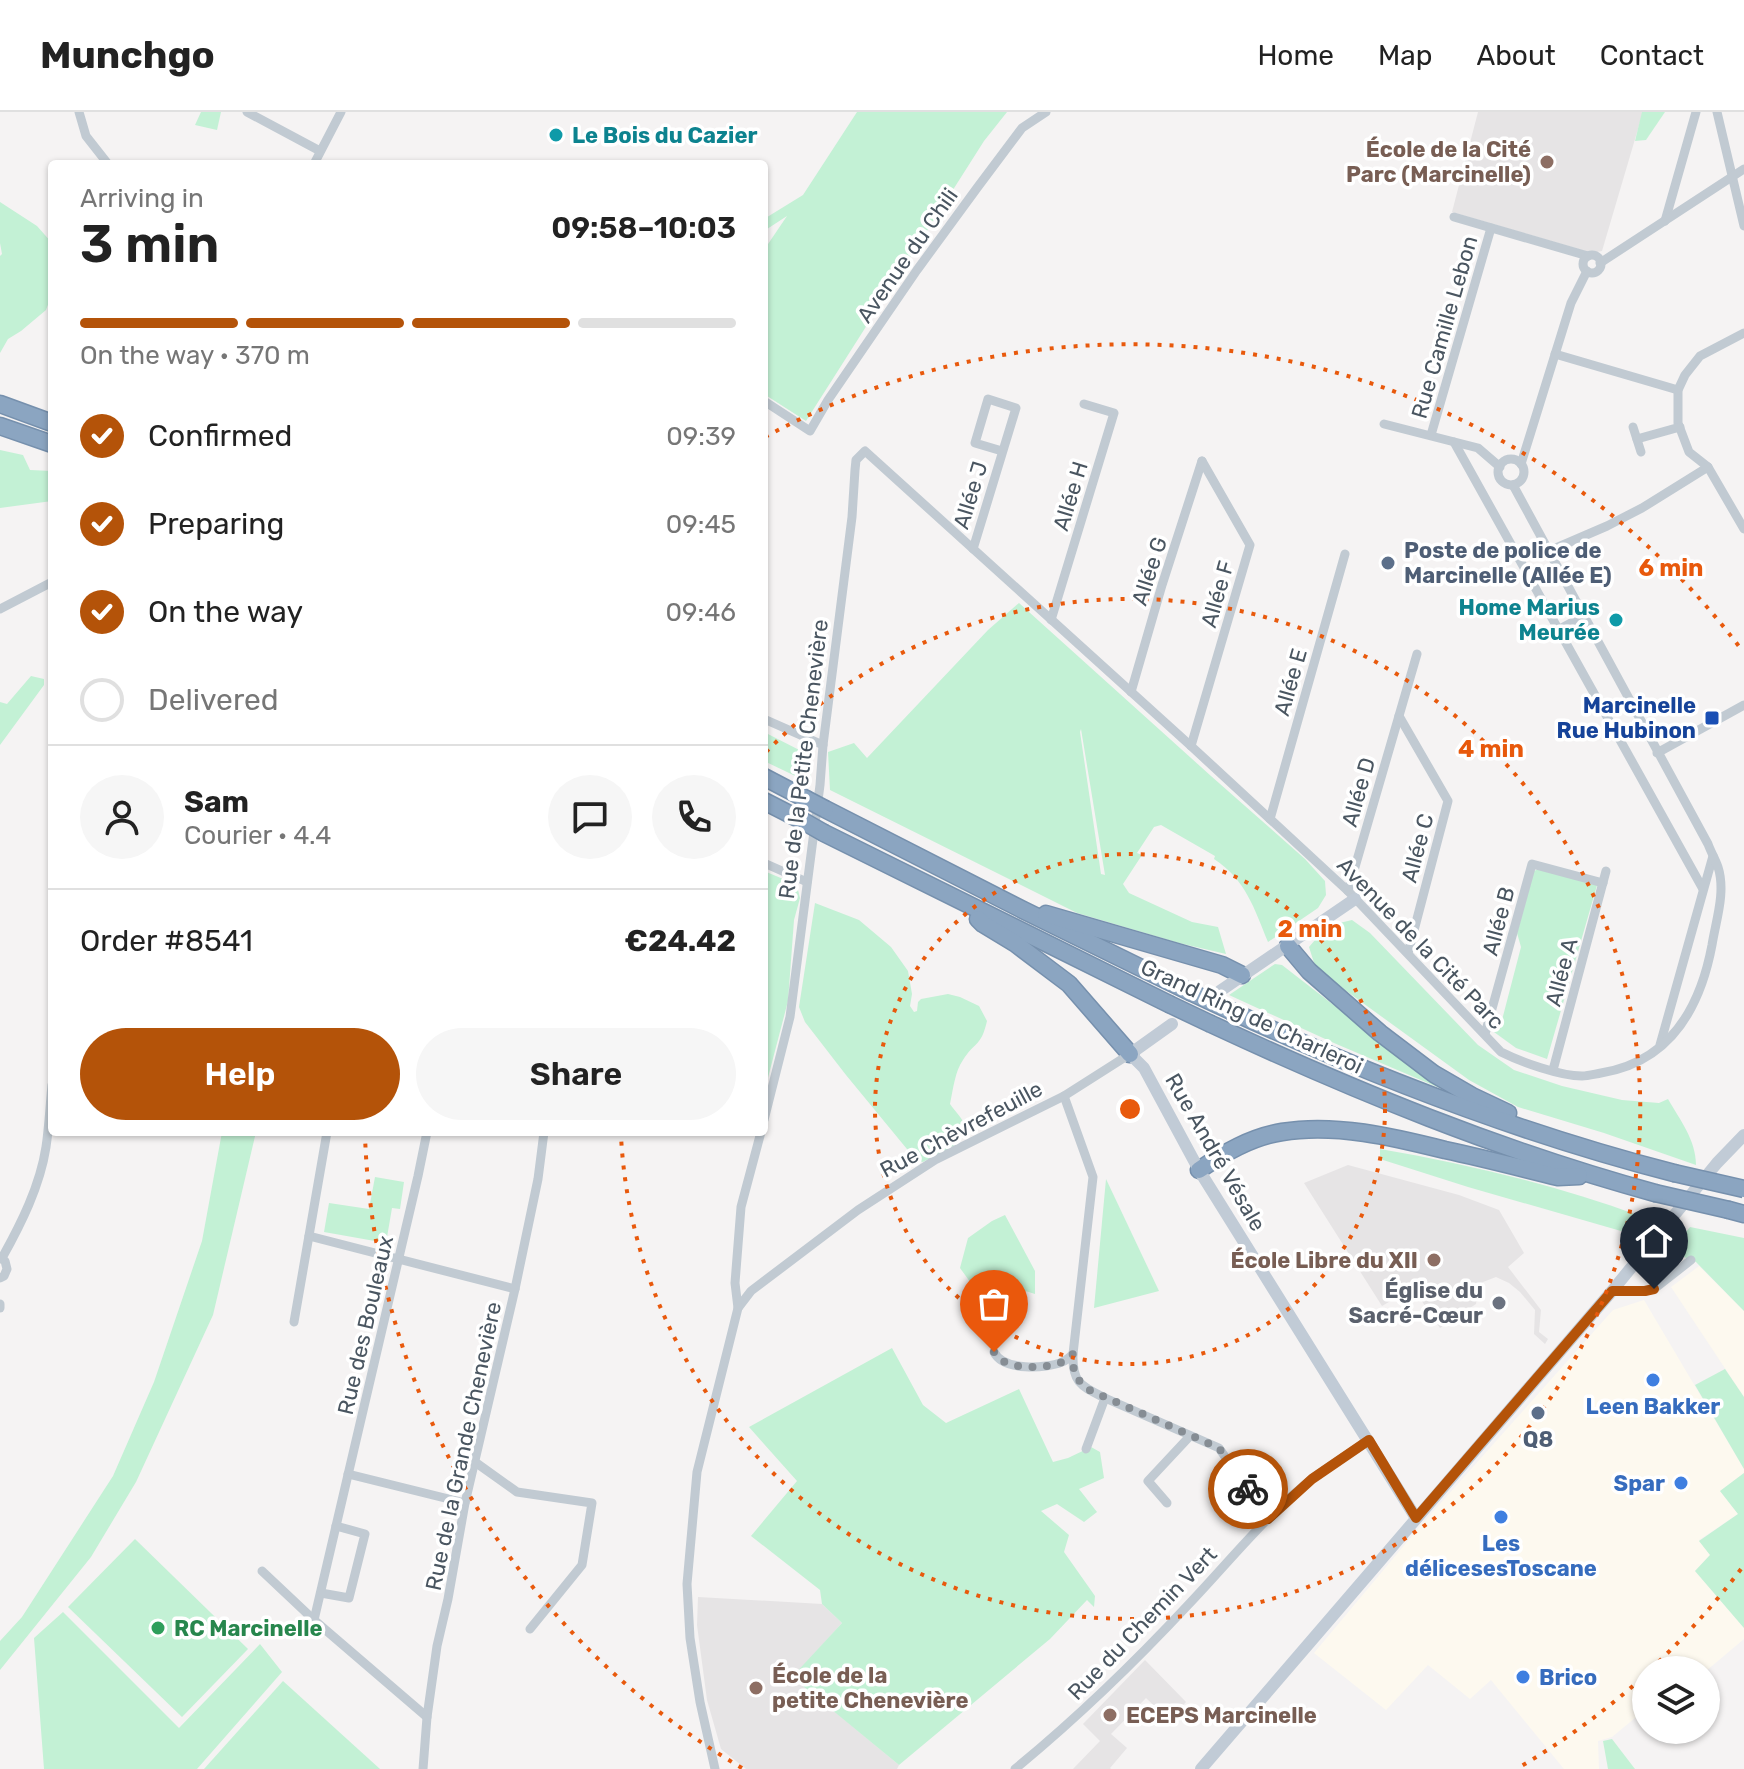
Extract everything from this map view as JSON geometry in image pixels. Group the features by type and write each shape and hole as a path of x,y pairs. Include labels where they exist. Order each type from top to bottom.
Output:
{"highway":[{"path":"0,404 48,422"},
{"path":"4,429 48,443"},
{"name":"Grand Ring de Charleroi","path":"768,779 1190,992 1425,1093 1527,1130 1674,1173 1744,1189"},
{"name":"Grand Ring de Charleroi","path":"768,803 1169,1004 1333,1080 1522,1153 1655,1193 1737,1212"},
{"path":"963,903 983,924 1069,984 1130,1054"},
{"path":"1023,910 1056,916 1222,965 1242,975"},
{"path":"1288,946 1309,971 1434,1074 1513,1115 1527,1130"},
{"path":"1199,1170 1253,1139 1308,1129 1347,1131 1403,1140 1558,1177 1590,1175"}],"main road":[{"path":"1220,991 1288,946 1351,895"},
{"name":"Rue Chèvrefeuille","path":"1130,1054 1172,1024"},
{"name":"Rue André Vésale","path":"1130,1054 1144,1068 1199,1170 1416,1518"},
{"path":"1201,1769 1744,1135"}],"street":[{"path":"79,112 86,136 105,160"},
{"path":"247,112 320,151"},
{"path":"316,160 341,112"},
{"name":"Avenue du Chili","path":"768,404 810,431 917,270 1022,128 1046,112"},
{"path":"1665,221 1696,112"},
{"path":"1717,112 1744,226"},
{"path":"1587,271 1594,272 1600,263 1744,169"},
{"name":"Rue Camille Lebon","path":"1454,217 1588,256"},
{"name":"Rue Camille Lebon","path":"1431,435 1491,228"},
{"path":"1587,271 1583,263 1588,256 1596,256 1600,263"},
{"path":"1521,464 1510,459 1502,463 1499,474 1502,481 1513,485 1523,479 1521,464 1571,303 1587,271"},
{"path":"1744,333 1700,356 1678,390 1680,427 1689,452 1708,467 1744,529"},
{"path":"1555,354 1678,390"},
{"name":"Allée J","path":"973,549 1016,408 988,399 975,443 1002,451"},
{"name":"Allée H","path":"1051,620 1114,413 1084,404"},
{"name":"Rue Camille Lebon","path":"1384,424 1478,448 1500,467"},
{"path":"1633,427 1641,452"},
{"path":"1637,439 1680,427"},
{"path":"1454,442 1703,889"},
{"name":"Avenue de la Cité Parc","path":"865,451 1351,895 1501,1052 1519,1061 1582,1076 1622,1070 1647,1058 1659,1048 1681,1025 1697,998 1710,956 1721,899 1719,869 1513,485"},
{"name":"Rue de la Petite Chenevière","path":"768,1104 790,1017 852,517 856,460 865,451"},
{"name":"Allée G","path":"1131,692 1202,461"},
{"name":"Allée F","path":"1191,746 1250,545 1202,461"},
{"path":"1549,551 1630,514 1708,467"},
{"name":"Allée E","path":"1270,819 1345,554"},
{"path":"0,609 48,584"},
{"path":"1558,630 1584,616"},
{"name":"Allée D","path":"1351,895 1389,747 1417,654"},
{"path":"1657,753 1744,705"},
{"name":"Allée C","path":"1399,716 1448,801 1408,953"},
{"path":"768,721 823,745"},
{"name":"Allée D","path":"1389,747 1399,742 1416,746"},
{"path":"1659,1048 1713,856"},
{"name":"Allée B","path":"1485,1034 1532,864 1603,883"},
{"path":"768,865 807,882"},
{"name":"Allée A","path":"1553,1070 1606,871"},
{"name":"Rue Chèvrefeuille","path":"738,1308 751,1291 858,1210 935,1160 1064,1096 1130,1054"},
{"path":"1064,1096 1093,1177 1073,1354 1075,1378 1087,1389 1105,1398 1219,1448 1268,1519"},
{"path":"0,1278 7,1269 1,1258 15,1234 42,1166 48,1126"},
{"path":"294,1322 326,1136"},
{"name":"Rue des Bouleaux","path":"314,1620 426,1136"},
{"name":"Rue de la Grande Chenevière","path":"423,1769 437,1646 465,1503 538,1179 543,1136"},
{"path":"715,1769 690,1638 687,1584 697,1472 738,1308 735,1283 741,1207 760,1136"},
{"path":"309,1236 515,1289"},
{"path":"1612,1291 1654,1289 1691,1260"},
{"path":"994,1352 997,1358 1009,1364 1025,1366 1045,1366 1063,1361 1073,1354"},
{"path":"1086,1449 1105,1398"},
{"path":"1167,1503 1148,1481 1190,1436"},
{"name":"Rue du Chemin Vert","path":"1015,1769 1060,1733 1130,1665 1268,1519 1312,1479 1369,1440"},
{"path":"475,1462 517,1492 592,1503 582,1565 530,1629"},
{"path":"348,1474 465,1503"},
{"path":"321,1593 349,1598 365,1534 336,1526"},
{"path":"262,1571 427,1717"}],"shaded area":[{"name":"École de la Cité Parc (Marcinelle)","path":"1478,112 1643,112 1602,251 1592,253 1452,212"},
{"name":"École Libre du XII","path":"1348,1165 1459,1195 1499,1210 1524,1253 1508,1267 1541,1310 1539,1332 1548,1339 1545,1344 1534,1334 1535,1310 1520,1292 1496,1277 1483,1282 1476,1304 1440,1328 1413,1288 1382,1306 1304,1183"},
{"path":"1699,1266 1744,1311 1744,1397 1671,1287"},
{"path":"1644,1300 1744,1469 1744,1473 1720,1491 1738,1514 1699,1540 1710,1555 1695,1571 1744,1628 1744,1639 1720,1659 1720,1656 1632,1656 1632,1721 1612,1737 1598,1741 1599,1769 1564,1769 1491,1680 1470,1699 1428,1665 1386,1710 1314,1653 1422,1524 1613,1310"},
{"name":"École de la petite Chenevière","path":"698,1597 822,1604 842,1623 793,1677 899,1765 897,1769 746,1769 721,1749 707,1700 697,1625"},
{"name":"ECEPS Marcinelle","path":"1145,1660 1186,1702 1169,1720 1146,1698 1111,1734 1127,1748 1111,1769 1073,1769 1100,1741 1083,1724"}],"green space":[{"path":"201,112 221,112 217,130 195,125"},
{"path":"857,112 1007,112 984,141 806,421 768,397 768,244 787,216 768,228 768,217 803,195"},
{"path":"1642,112 1665,112 1646,140 1635,141"},
{"path":"0,202 37,226 48,238 46,310 8,339 0,353 2,254"},
{"path":"0,450 23,455 30,470 48,471 48,502 0,508"},
{"path":"1019,603 1305,859 1325,881 1326,895 1318,908 1268,942 1248,896 1234,876 1214,859 1215,856 1161,825 1154,827 1137,853 1142,855 1123,884 1129,893 1192,922 1218,927 1226,954 1179,943 1077,913 830,790 828,752 854,743 867,758 988,630","holes":["1081,729 1105,875 1101,874"]},
{"path":"31,676 44,679 44,685 0,745 0,702 7,704"},
{"path":"768,734 811,756 810,783 768,763"},
{"path":"1543,867 1598,882 1547,1059 1516,1048 1494,1032 1502,1025 1521,947 1517,933 1534,871"},
{"path":"768,873 788,881 798,890 800,898 794,920 788,1001 768,1078"},
{"path":"815,903 859,920 891,947 908,971 912,994 910,1006 914,1012 921,999 948,994 979,1006 987,1021 980,1040 960,1064 953,1087 950,1104 965,1126 963,1138 951,1148 923,1162 916,1160 805,1022 799,1007"},
{"path":"1352,920 1370,933 1478,1045 1514,1070 1562,1086 1622,1100 1659,1103 1668,1099 1690,1139 1696,1165 1518,1107 1469,1080 1316,969 1309,947 1327,926"},
{"path":"1275,964 1282,965 1442,1089 1229,995"},
{"path":"221,1136 255,1136 213,1315 136,1482 91,1557 0,1670 0,1641 22,1617 113,1476 154,1382 202,1241"},
{"path":"1380,1149 1446,1161 1544,1185 1640,1216 1643,1225 1621,1231 1468,1187 1380,1159"},
{"path":"375,1177 404,1182 400,1209 392,1208 386,1243 324,1232 329,1203 369,1209"},
{"path":"1106,1179 1159,1291 1094,1308"},
{"path":"1005,1215 1035,1271 1035,1294 1016,1288 986,1304 960,1268 968,1238"},
{"path":"1690,1227 1744,1238 1744,1311 1696,1262 1670,1251"},
{"path":"892,1348 923,1405 946,1423 1019,1389 1053,1462 1091,1447 1100,1452 1104,1478 1079,1489 1097,1512 1084,1522 1057,1504 1041,1511 1069,1535 1064,1552 1095,1596 1094,1607 1087,1600 1050,1639 899,1765 792,1677 842,1623 822,1604 820,1590 751,1536 797,1481 749,1427"},
{"path":"1725,1369 1744,1397 1744,1469 1695,1385"},
{"path":"1744,1473 1744,1628 1695,1571 1710,1555 1699,1541 1738,1514 1720,1491"},
{"name":"RC Marcinelle","path":"135,1539 248,1649 182,1717 68,1607"},
{"path":"63,1612 179,1728 260,1644 282,1672 197,1769 44,1769 34,1638"},
{"name":"RC Marcinelle","path":"283,1681 380,1769 204,1769"},
{"path":"1612,1739 1635,1769 1608,1769 1603,1741"}],"way so far":[{"path":"994,1352 997,1358 1009,1364 1025,1366 1045,1366 1063,1361 1073,1354 1075,1378 1087,1389 1219,1448 1248,1489"}],"place":[{"name":"Le Bois du Cazier","path":"556,135"},
{"name":"École de la Cité Parc (Marcinelle)","path":"1547,162"},
{"name":"Poste de police de Marcinelle (Allée E)","path":"1388,563"},
{"name":"Home Marius Meurée","path":"1616,620"},
{"name":"Marcinelle Rue Hubinon","path":"1712,718"},
{"name":"École Libre du XII","path":"1434,1260"},
{"name":"Église du Sacré-Cœur","path":"1499,1303"},
{"name":"Leen Bakker","path":"1653,1380"},
{"name":"Q8","path":"1538,1413"},
{"name":"Spar","path":"1681,1483"},
{"name":"Les délicesesToscane","path":"1501,1517"},
{"name":"RC Marcinelle","path":"158,1628"},
{"name":"Brico","path":"1523,1677"},
{"name":"École de la petite Chenevière","path":"756,1688"},
{"name":"ECEPS Marcinelle","path":"1110,1715"}],"route":[{"path":"1248,1489 1268,1519 1312,1479 1369,1440 1416,1518 1612,1291 1654,1289"}]}
